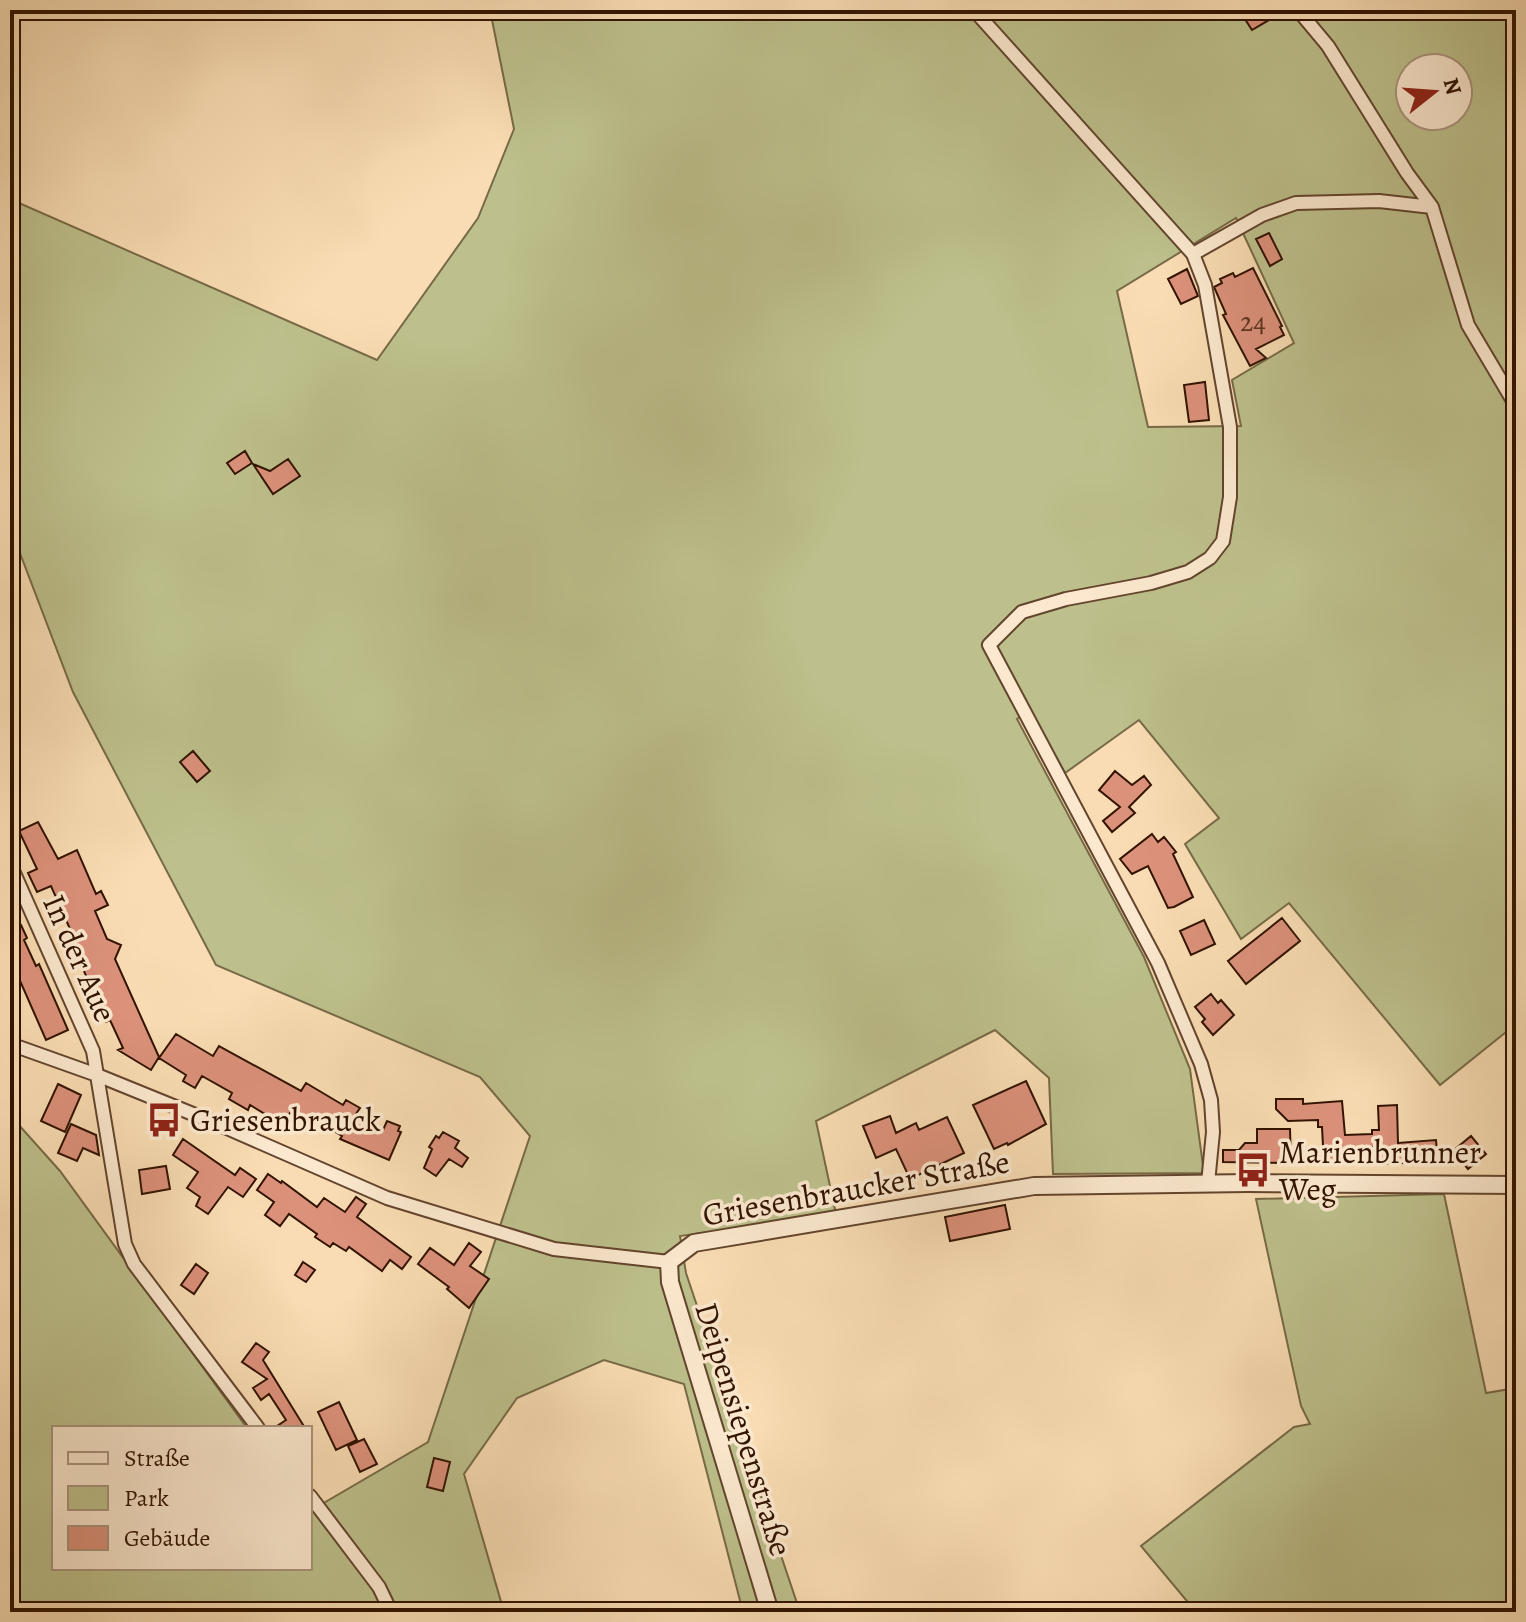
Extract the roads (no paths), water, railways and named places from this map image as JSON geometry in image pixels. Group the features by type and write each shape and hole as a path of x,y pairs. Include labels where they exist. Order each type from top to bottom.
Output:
{"street":[{"path":"974,10 1193,254 1205,285 1230,427 1230,497 1223,541 1210,558 1188,572 1022,612 989,645 1158,963 1201,1064 1211,1100 1213,1132 1208,1183"},
{"path":"1298,10 1328,46 1407,173 1432,207 1468,325 1516,406"},
{"path":"1193,254 1262,215 1296,203 1379,201 1432,207"},
{"name":"In der Aue","path":"10,864 93,1051 125,1244 134,1264 256,1426"},
{"name":"Griesenbraucker Straße","path":"10,1044 97,1075 387,1198 554,1249 669,1262 694,1243 1034,1186 1208,1183 1516,1185"},
{"name":"Deipensiepenstraße","path":"669,1262 670,1282 770,1612"},
{"path":"312,1499 379,1587 391,1612"}],"place":[{"name":"Griesenbrauck","path":"164,1120"},
{"name":"Marienbrunner Weg","path":"1253,1170"}]}
